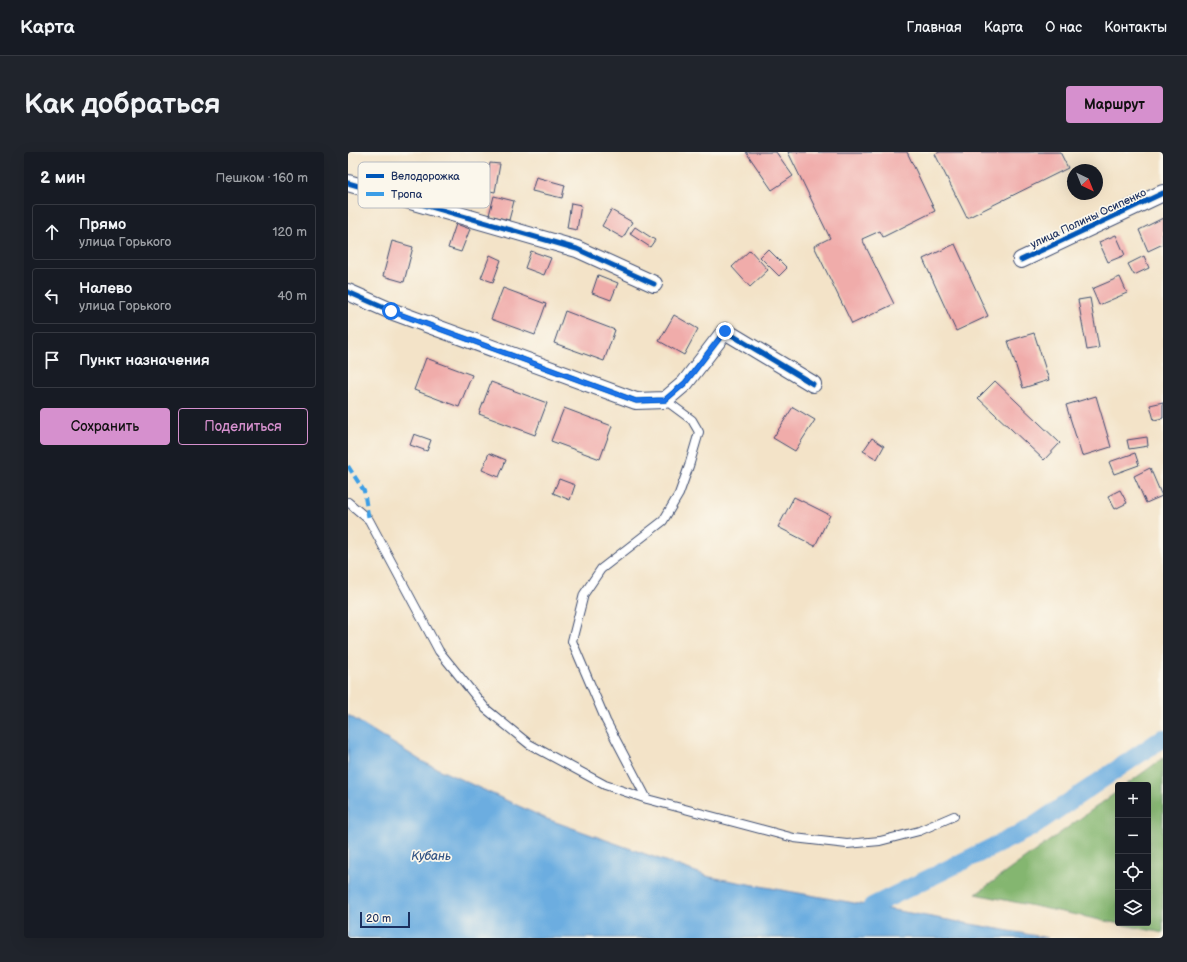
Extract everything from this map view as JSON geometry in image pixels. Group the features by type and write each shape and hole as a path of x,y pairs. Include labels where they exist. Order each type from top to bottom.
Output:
{"street":[{"path":"348,183 358,186"},
{"name":"улица Полины Осипенко","path":"1021,260 1163,193"},
{"path":"435,208 577,249 654,284"},
{"path":"348,292 391,311 636,401 665,400 685,383 725,331 813,384"}],"lane":[{"path":"647,799 606,721 572,641 584,594 601,569 663,522 679,494 699,432 692,420 665,400"},
{"path":"348,502 369,520 439,652 486,709 529,744 605,785 647,799 794,838 847,844 880,841 919,831 954,816"}],"green space":[{"path":"1163,758 1163,933 1129,926 1151,926 1151,782 1130,782"},
{"path":"1115,793 1115,923 976,894"}],"water":[{"name":"Кубань","path":"348,715 423,762 547,819 710,877 1048,938 348,938"}],"building":[{"path":"746,152 776,152 793,176 772,190"},
{"path":"788,152 907,152 935,211 883,237 880,231 862,239 894,304 852,324 814,246 830,238"},
{"path":"940,152 1060,152 1067,168 967,218 935,154"},
{"path":"490,163 500,164 495,192 490,191"},
{"path":"536,177 565,185 562,198 532,191"},
{"path":"494,196 514,201 509,220 489,215"},
{"path":"571,203 581,205 577,230 567,228"},
{"path":"611,210 632,222 623,238 602,226"},
{"path":"1163,218 1163,244 1148,251 1139,230"},
{"path":"456,224 470,229 461,252 448,248"},
{"path":"635,227 655,240 650,247 630,234"},
{"path":"1116,235 1125,255 1108,262 1099,242"},
{"path":"392,241 413,247 404,282 383,276"},
{"path":"955,244 988,316 956,331 923,259"},
{"path":"768,249 787,268 779,276 760,257"},
{"path":"750,250 768,270 750,287 732,267"},
{"path":"531,251 551,258 544,275 525,268"},
{"path":"490,255 501,260 493,282 481,278"},
{"path":"1144,256 1149,268 1134,275 1128,264"},
{"path":"598,275 618,283 611,300 592,293"},
{"path":"1120,277 1127,293 1099,305 1092,289"},
{"path":"503,288 546,304 535,335 491,319"},
{"path":"1090,298 1099,348 1087,350 1078,300"},
{"path":"565,311 615,330 604,361 554,343"},
{"path":"674,315 698,329 684,355 659,341"},
{"path":"1034,333 1049,380 1023,388 1008,341"},
{"path":"426,358 472,375 459,407 414,390"},
{"path":"995,381 1060,443 1044,460 978,398"},
{"path":"491,382 547,403 535,435 479,414"},
{"path":"1096,396 1111,447 1082,456 1066,405"},
{"path":"1163,402 1163,418 1154,420 1150,405"},
{"path":"793,407 815,420 795,451 773,438"},
{"path":"564,408 612,426 600,459 551,441"},
{"path":"414,434 431,440 427,451 410,445"},
{"path":"1147,437 1148,446 1129,449 1127,440"},
{"path":"872,438 884,446 877,459 863,451"},
{"path":"489,453 506,460 499,477 482,470"},
{"path":"1135,453 1139,465 1114,474 1109,462"},
{"path":"1150,468 1162,496 1146,503 1134,476"},
{"path":"559,479 575,485 570,500 553,493"},
{"path":"1120,490 1127,503 1115,509 1108,496"},
{"path":"794,497 830,515 815,546 778,527"}],"waterway":[{"path":"872,906 1029,829 1163,738"}],"marked path":[{"path":"348,466 364,491 369,520"}],"cycle path":[{"path":"348,183 358,186"},
{"path":"1021,260 1163,193"},
{"path":"435,208 577,249 654,284"},
{"path":"348,292 391,311 636,401 665,400 685,383 725,331 813,384"}],"route":[{"path":"391,311 636,401 665,400 685,383 725,331"}]}
